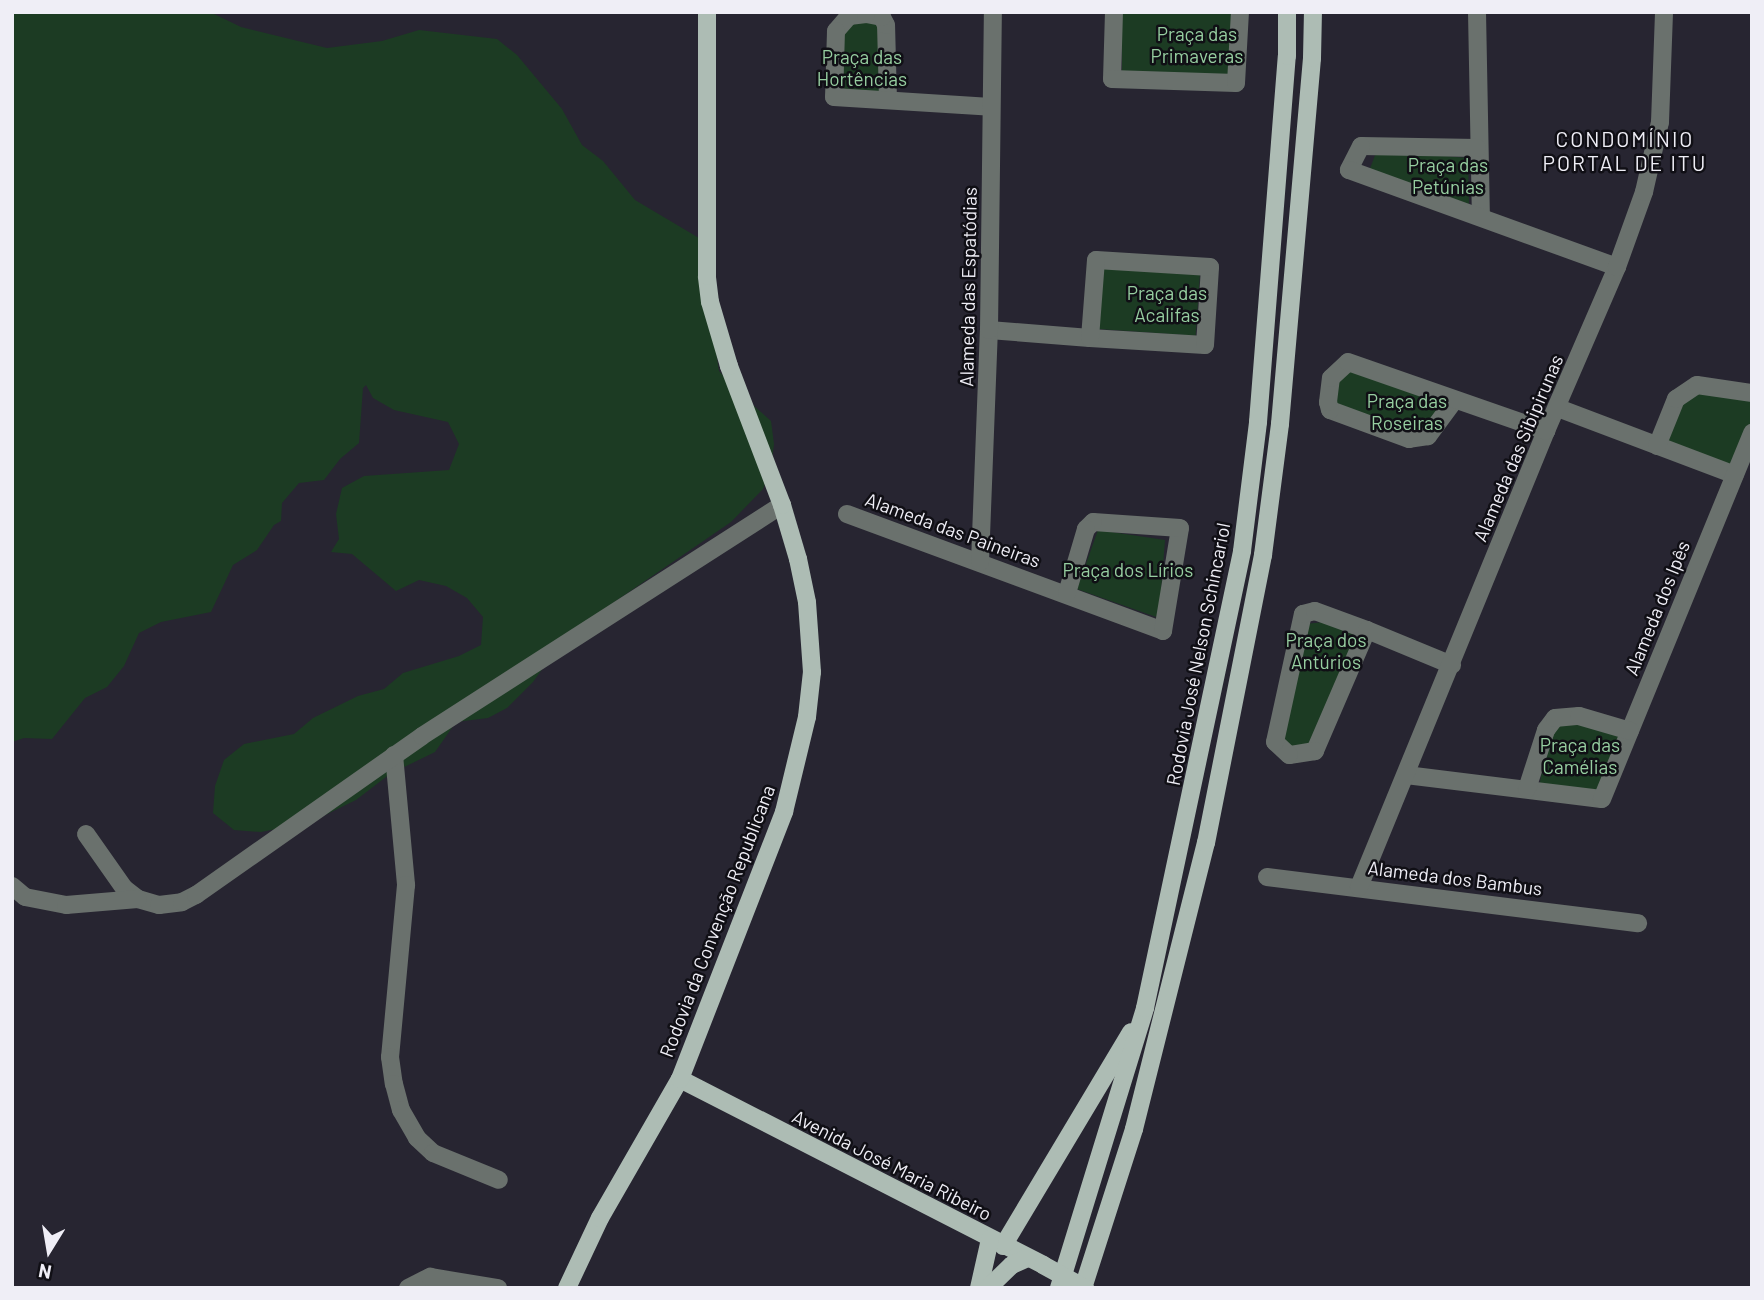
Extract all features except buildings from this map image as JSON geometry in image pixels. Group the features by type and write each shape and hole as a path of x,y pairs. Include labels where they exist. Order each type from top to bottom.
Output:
{"main road":[{"name":"Rodovia da Convenção Republicana","path":"567,1288 600,1218 680,1079 784,812 807,717 813,672 807,602 782,505 722,346 710,302 707,276 707,12"},
{"name":"Rodovia José Nelson Schincariol","path":"1059,1288 1145,1008 1242,551 1258,422 1287,56 1287,12"},
{"path":"1084,1288 1134,1129 1206,842 1263,555 1280,424 1312,58 1313,12"},
{"path":"979,1288 997,1242 1145,1008"},
{"name":"Avenida José Maria Ribeiro","path":"680,1079 1084,1288"},
{"path":"988,1288 1012,1265 1036,1262"}],"street":[{"name":"Alameda das Espatódias","path":"979,562 989,330 993,12"},
{"path":"1114,12 1112,79 1236,83 1240,12"},
{"path":"1477,12 1477,148 1481,216"},
{"name":"Alameda das Sibipirunas","path":"1359,887 1546,431 1617,267 1644,191 1660,122 1664,12"},
{"path":"888,100 887,24 882,17 866,14 849,16 836,31 834,97 991,107"},
{"path":"1477,148 1360,146 1349,170 1617,267"},
{"path":"989,330 1090,338 1205,345 1210,267 1096,260 1090,338"},
{"path":"1454,401 1428,436 1409,439 1330,410 1331,378 1348,362 1546,431"},
{"path":"1657,446 1676,399 1697,385 1752,393"},
{"path":"1558,408 1735,475"},
{"name":"Alameda dos Ipês","path":"1527,789 1602,799 1752,433"},
{"path":"12,886 25,897 66,905 138,899 159,905 182,902 196,895 394,755 782,505"},
{"name":"Alameda das Paineiras","path":"847,514 1067,593 1163,631 1180,528 1093,522 1086,529 1067,593"},
{"path":"1367,630 1315,751 1289,754 1275,742 1303,614 1315,611 1367,630 1452,665"},
{"path":"1406,775 1527,789 1546,730 1555,718 1579,716 1630,730"},
{"path":"394,755 406,885 390,1057 394,1084 401,1110 417,1138 425,1146 433,1153 499,1181"},
{"path":"86,834 124,888 138,899"},
{"name":"Alameda dos Bambus","path":"1267,877 1638,923"},
{"path":"408,1288 415,1281 430,1277 498,1288"}],"green space":[{"path":"12,12 210,12 241,27 327,48 382,41 419,30 497,39 517,55 562,109 582,145 603,161 635,200 699,238 719,371 771,421 774,444 771,469 763,489 731,522 575,629 533,682 507,708 488,718 456,722 435,752 390,774 356,800 311,822 261,832 234,830 213,813 215,786 224,760 244,744 294,734 313,718 358,696 384,689 403,673 459,656 481,645 483,617 467,598 446,586 419,580 396,591 352,554 331,552 339,539 336,514 342,488 364,476 449,470 459,444 448,422 394,410 373,398 366,385 363,388 359,443 340,459 324,480 299,483 282,503 281,521 274,525 257,550 233,565 211,612 161,622 139,633 124,666 107,687 85,698 52,739 24,738 12,742"},
{"name":"Praça das Primaveras","path":"1122,12 1234,12 1234,74 1122,74"},
{"name":"Praça das Hortências","path":"879,20 885,97 839,94 844,24"},
{"name":"Praça das Petúnias","path":"1377,150 1468,158 1469,204 1369,171"},
{"name":"Praça das Acalifas","path":"1103,266 1200,273 1196,336 1099,329"},
{"name":"Praça das Roseiras","path":"1348,366 1446,404 1427,432 1409,436 1337,408 1335,382"},
{"path":"1698,386 1752,394 1752,428 1734,472 1659,445 1677,400"},
{"name":"Praça dos Lírios","path":"1098,530 1165,540 1159,618 1077,589"},
{"name":"Praça dos Antúrios","path":"1324,622 1360,637 1313,748 1292,748 1281,740 1306,624"},
{"name":"Praça das Camélias","path":"1577,720 1625,734 1600,797 1539,787 1549,737 1558,724"}],"district":[{"name":"CONDOMÍNIO PORTAL DE ITU","path":"1625,151"}]}
